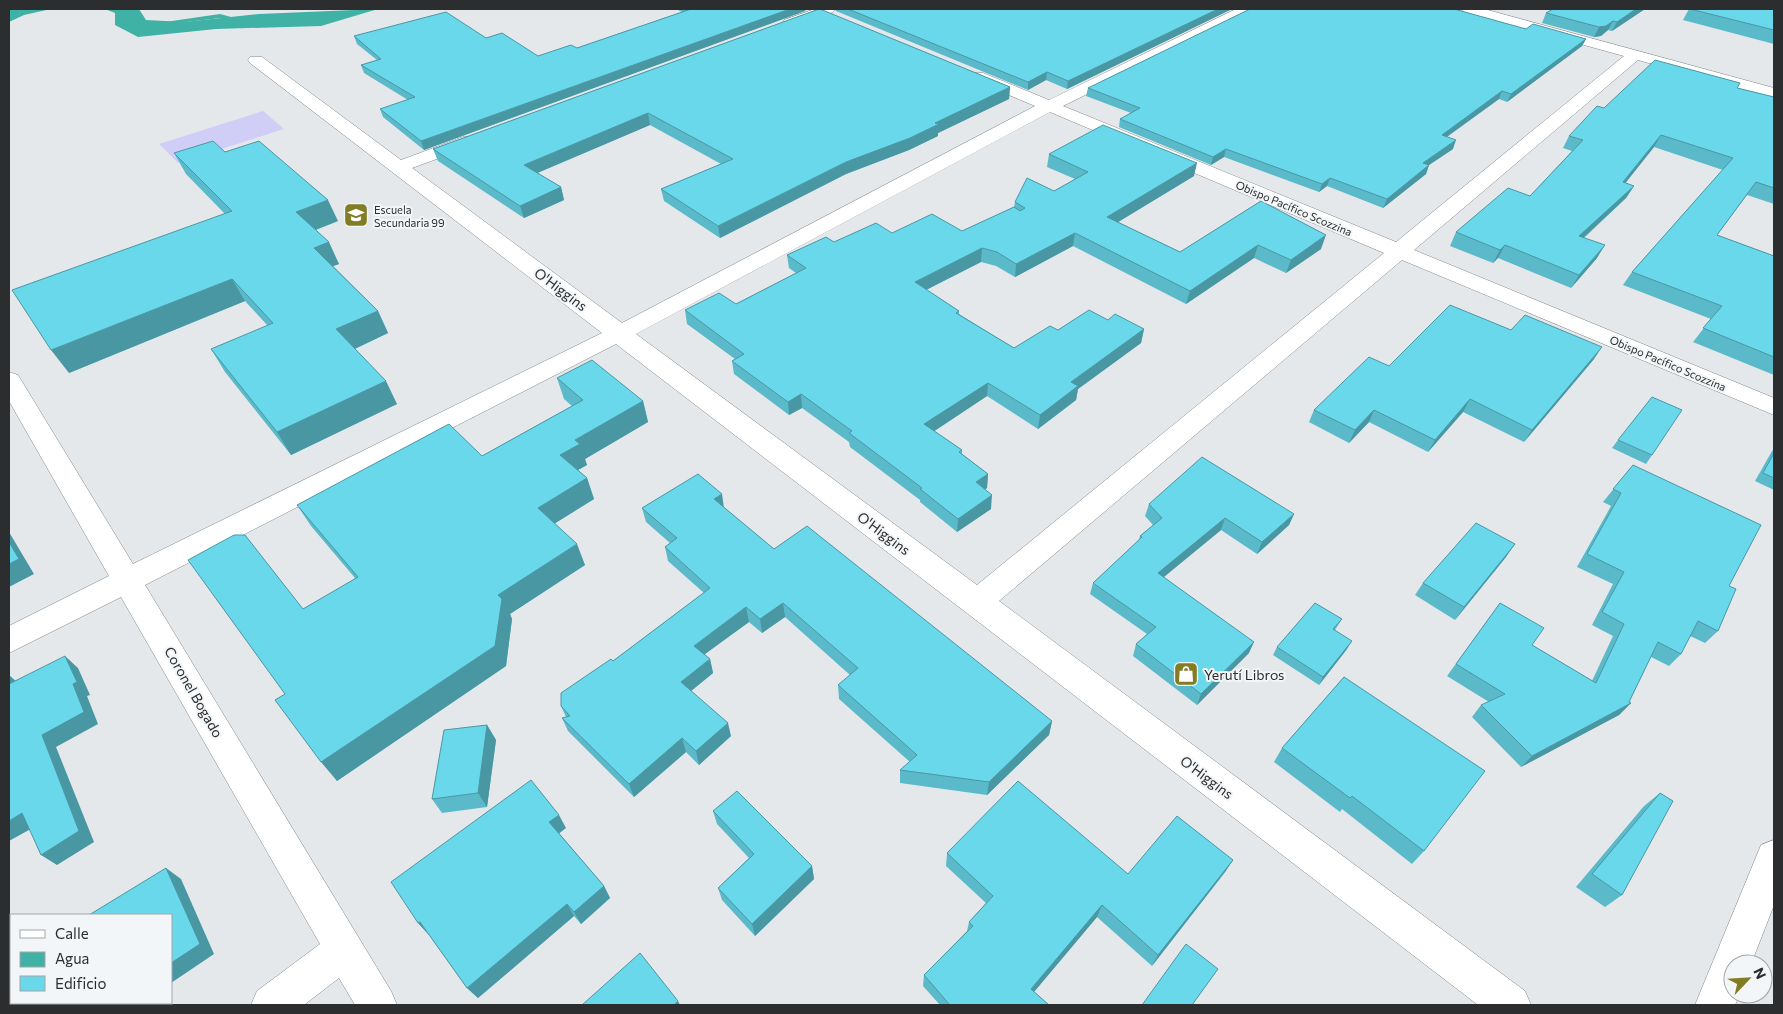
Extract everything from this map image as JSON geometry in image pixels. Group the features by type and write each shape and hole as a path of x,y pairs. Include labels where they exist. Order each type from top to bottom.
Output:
{"street":[{"path":"9,640 620,333 1049,106 1247,9"},
{"path":"1469,9 1499,12 1635,55 1774,93"},
{"path":"774,28 825,12"},
{"path":"976,603 1635,55"},
{"name":"O'Higgins","path":"256,60 1511,1005"},
{"name":"Obispo Pacífico Scozzina","path":"957,68 1774,407"},
{"path":"398,167 480,136"},
{"name":"Coronel Bogado","path":"9,380 128,579 377,1005"},
{"path":"1715,1005 1774,858"},
{"path":"271,1005 344,950"}],"shaded area":[{"path":"263,111 284,129 178,163 159,144"}],"water":[{"path":"51,9 24,15 9,22 9,10"},
{"path":"105,9 139,9 146,20 184,22 259,14 378,9 321,26 216,29 138,37 115,25 115,13"}],"building":[{"path":"691,9 790,9 421,141 380,109 415,97 361,65 381,59 354,36 446,12 486,38 502,33 538,56 571,45 577,48"},
{"path":"820,9 1010,87 935,123 939,124 910,138 846,162 718,226 661,189 733,159 648,113 524,165 561,187 520,206 433,149"},
{"path":"848,9 1218,9 1068,81 1047,72 1028,82"},
{"path":"1250,9 1454,9 1526,29 1533,24 1586,39 1511,94 1502,91 1442,135 1456,140 1423,163 1429,165 1387,199 1330,178 1322,184 1226,149 1213,157 1120,119 1140,108 1088,88"},
{"path":"1553,9 1636,9 1617,22 1613,21 1606,26 1599,27 1546,13"},
{"path":"1690,9 1774,9 1774,30"},
{"path":"1655,60 1740,83 1737,88 1774,97 1774,188 1756,182 1717,235 1774,256 1774,357 1703,328 1722,306 1632,272 1733,158 1661,135 1623,182 1634,186 1579,236 1605,245 1579,275 1505,245 1500,250 1456,232 1508,188 1530,196 1583,140 1569,136 1597,106 1604,108"},
{"path":"1103,125 1197,163 1107,217 1180,252 1261,201 1326,235 1291,260 1258,245 1190,291 1075,233 1016,264 997,252 982,248 915,282 959,311 956,313 1014,348 1050,326 1058,330 1089,310 1108,320 1115,314 1144,329 1071,382 1078,386 1040,415 988,383 924,424 962,450 959,452 988,474 976,482 992,495 958,519 920,489 922,488 849,433 852,431 801,394 788,402 732,361 744,354 685,310 719,293 736,304 806,268 787,255 826,237 834,242 876,223 892,233 932,214 962,231 1014,207 1020,211 1025,208 1015,202 1027,178 1054,191 1088,172 1049,154"},
{"path":"213,141 225,152 259,141 328,200 296,212 329,242 314,248 378,311 336,329 386,381 277,432 211,349 273,323 232,279 51,350 12,290 232,211 174,153"},
{"path":"1450,305 1511,330 1525,315 1602,347 1532,430 1470,399 1435,440 1374,410 1355,430 1314,410 1369,357 1389,366"},
{"path":"592,360 643,401 575,440 580,444 560,455 587,478 538,508 577,544 498,595 502,599 495,646 321,762 275,700 285,694 188,560 234,535 245,535 303,609 358,577 297,505 449,424 482,456 583,400 557,378"},
{"path":"1652,397 1682,410 1652,455 1618,440"},
{"path":"1774,453 1774,478 1763,473"},
{"path":"1202,457 1294,514 1262,542 1225,518 1158,573 1254,642 1201,694 1136,644 1156,627 1093,583 1142,537 1140,536 1162,518 1149,504"},
{"path":"1633,465 1761,525 1729,586 1736,589 1718,631 1698,621 1681,654 1658,642 1629,702 1631,703 1532,756 1481,705 1505,694 1456,664 1500,603 1544,628 1532,645 1596,683 1624,624 1602,612 1624,572 1587,554 1621,493 1613,489"},
{"path":"698,474 722,494 714,499 774,549 807,526 1052,721 989,782 900,770 917,755 838,685 858,668 783,603 760,619 746,607 694,646 710,659 681,682 728,723 696,751 682,738 629,784 562,718 570,716 561,706 561,693 611,659 613,661 710,588 665,547 677,538 642,508"},
{"path":"1476,523 1515,544 1464,607 1423,583"},
{"path":"9,542 19,559 9,564"},
{"path":"1315,603 1342,619 1333,629 1352,641 1323,677 1277,647"},
{"path":"65,656 77,682 73,684 84,712 42,735 79,831 41,855 22,813 9,821 9,684"},
{"path":"1344,677 1485,771 1424,851 1352,796 1350,798 1282,748"},
{"path":"487,725 478,793 432,799 444,730"},
{"path":"531,780 559,815 549,822 604,886 574,912 567,904 467,988 420,922 418,923 391,882"},
{"path":"1018,781 1128,874 1177,816 1233,860 1158,955 1102,905 1031,989 1049,1005 950,1005 924,975 973,926 969,922 993,896 947,853"},
{"path":"737,791 812,866 752,924 718,888 754,854 713,811"},
{"path":"1660,793 1673,801 1622,895 1592,874"},
{"path":"166,868 200,944 172,962 172,914 91,914"},
{"path":"10,937 10,980 9,975"},
{"path":"1186,944 1218,969 1192,1005 1142,1005"},
{"path":"640,953 678,1001 674,1005 582,1005"},
{"path":"17,1004 110,1004 108,1005"}],"waterway":[{"path":"161,23 220,16 243,21"}],"place":[{"name":"Escuela Secundaria 99","path":"356,215"},
{"name":"Yerutí Libros","path":"1186,674"}]}
